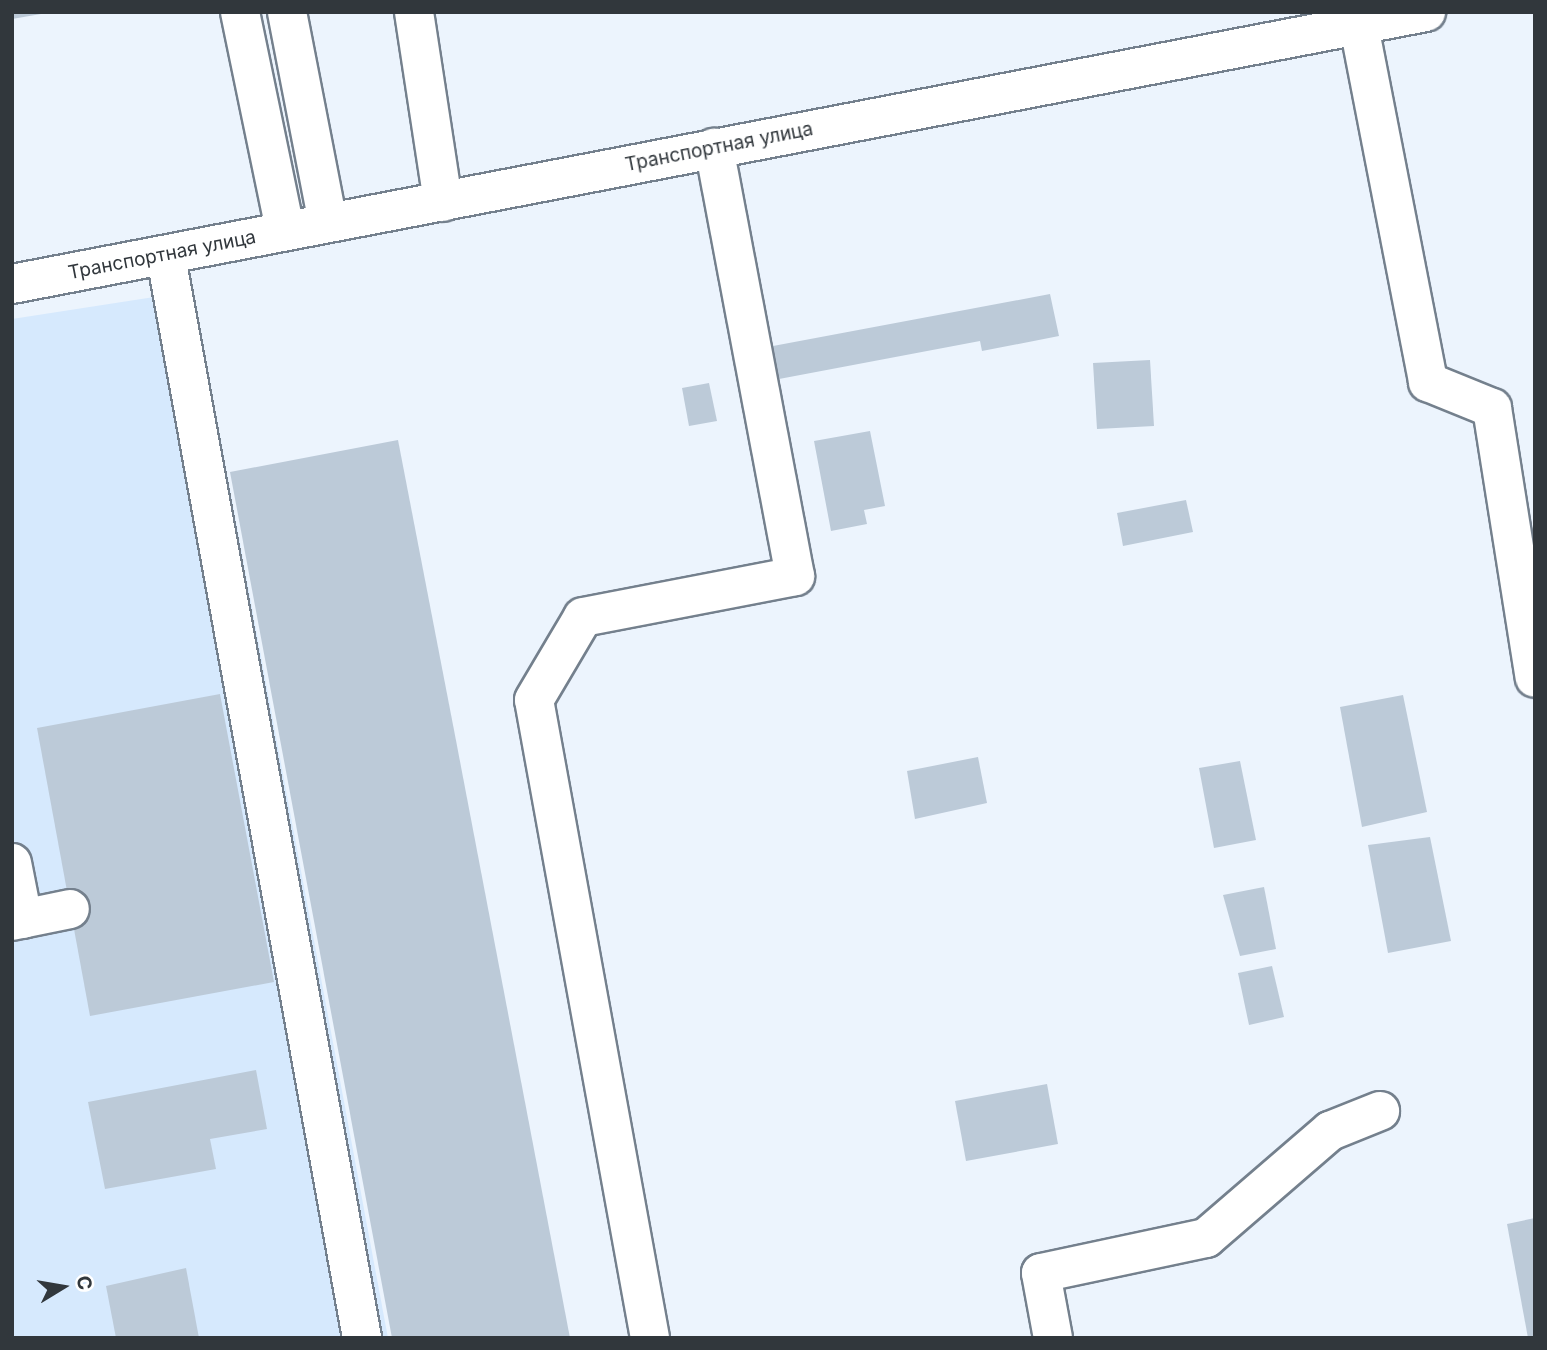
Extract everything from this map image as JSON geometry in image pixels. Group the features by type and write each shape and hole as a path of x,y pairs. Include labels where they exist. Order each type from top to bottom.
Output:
{"street":[{"path":"240,12 285,230"},
{"path":"287,12 328,222"},
{"path":"414,12 443,202"},
{"name":"Транспортная улица","path":"12,284 166,257 285,230 443,202 1426,12"},
{"path":"1359,26 1428,382 1492,408 1535,678"},
{"path":"650,1338 534,699 583,617 795,576 714,148"},
{"path":"166,257 362,1338"},
{"path":"12,863 18,920 70,909"},
{"path":"1053,1338 1041,1273 1206,1238 1330,1131 1380,1111"}],"shaded area":[{"path":"193,291 388,1338 12,1338 12,319"}],"building":[{"path":"12,12 41,12 41,14 12,19"},
{"path":"1050,294 1059,336 982,351 980,341 779,379 773,346"},
{"path":"1150,360 1154,426 1097,429 1093,363"},
{"path":"709,383 717,421 689,426 682,388"},
{"path":"870,431 885,506 864,510 867,524 831,531 814,441"},
{"path":"398,440 570,1338 392,1338 230,472"},
{"path":"1186,500 1193,532 1123,546 1117,513"},
{"path":"220,694 274,982 90,1016 37,728"},
{"path":"1403,695 1427,812 1362,827 1340,707"},
{"path":"978,757 987,803 915,819 907,771"},
{"path":"1240,761 1256,840 1214,848 1199,768"},
{"path":"1430,837 1451,941 1388,953 1368,845"},
{"path":"1264,887 1276,949 1240,956 1223,895"},
{"path":"1272,966 1284,1017 1249,1025 1238,973"},
{"path":"256,1070 267,1129 210,1139 216,1169 105,1189 88,1102"},
{"path":"1047,1084 1058,1144 966,1161 955,1101"},
{"path":"1535,1218 1535,1338 1528,1338 1507,1224"},
{"path":"186,1268 199,1338 116,1338 106,1286"}]}
